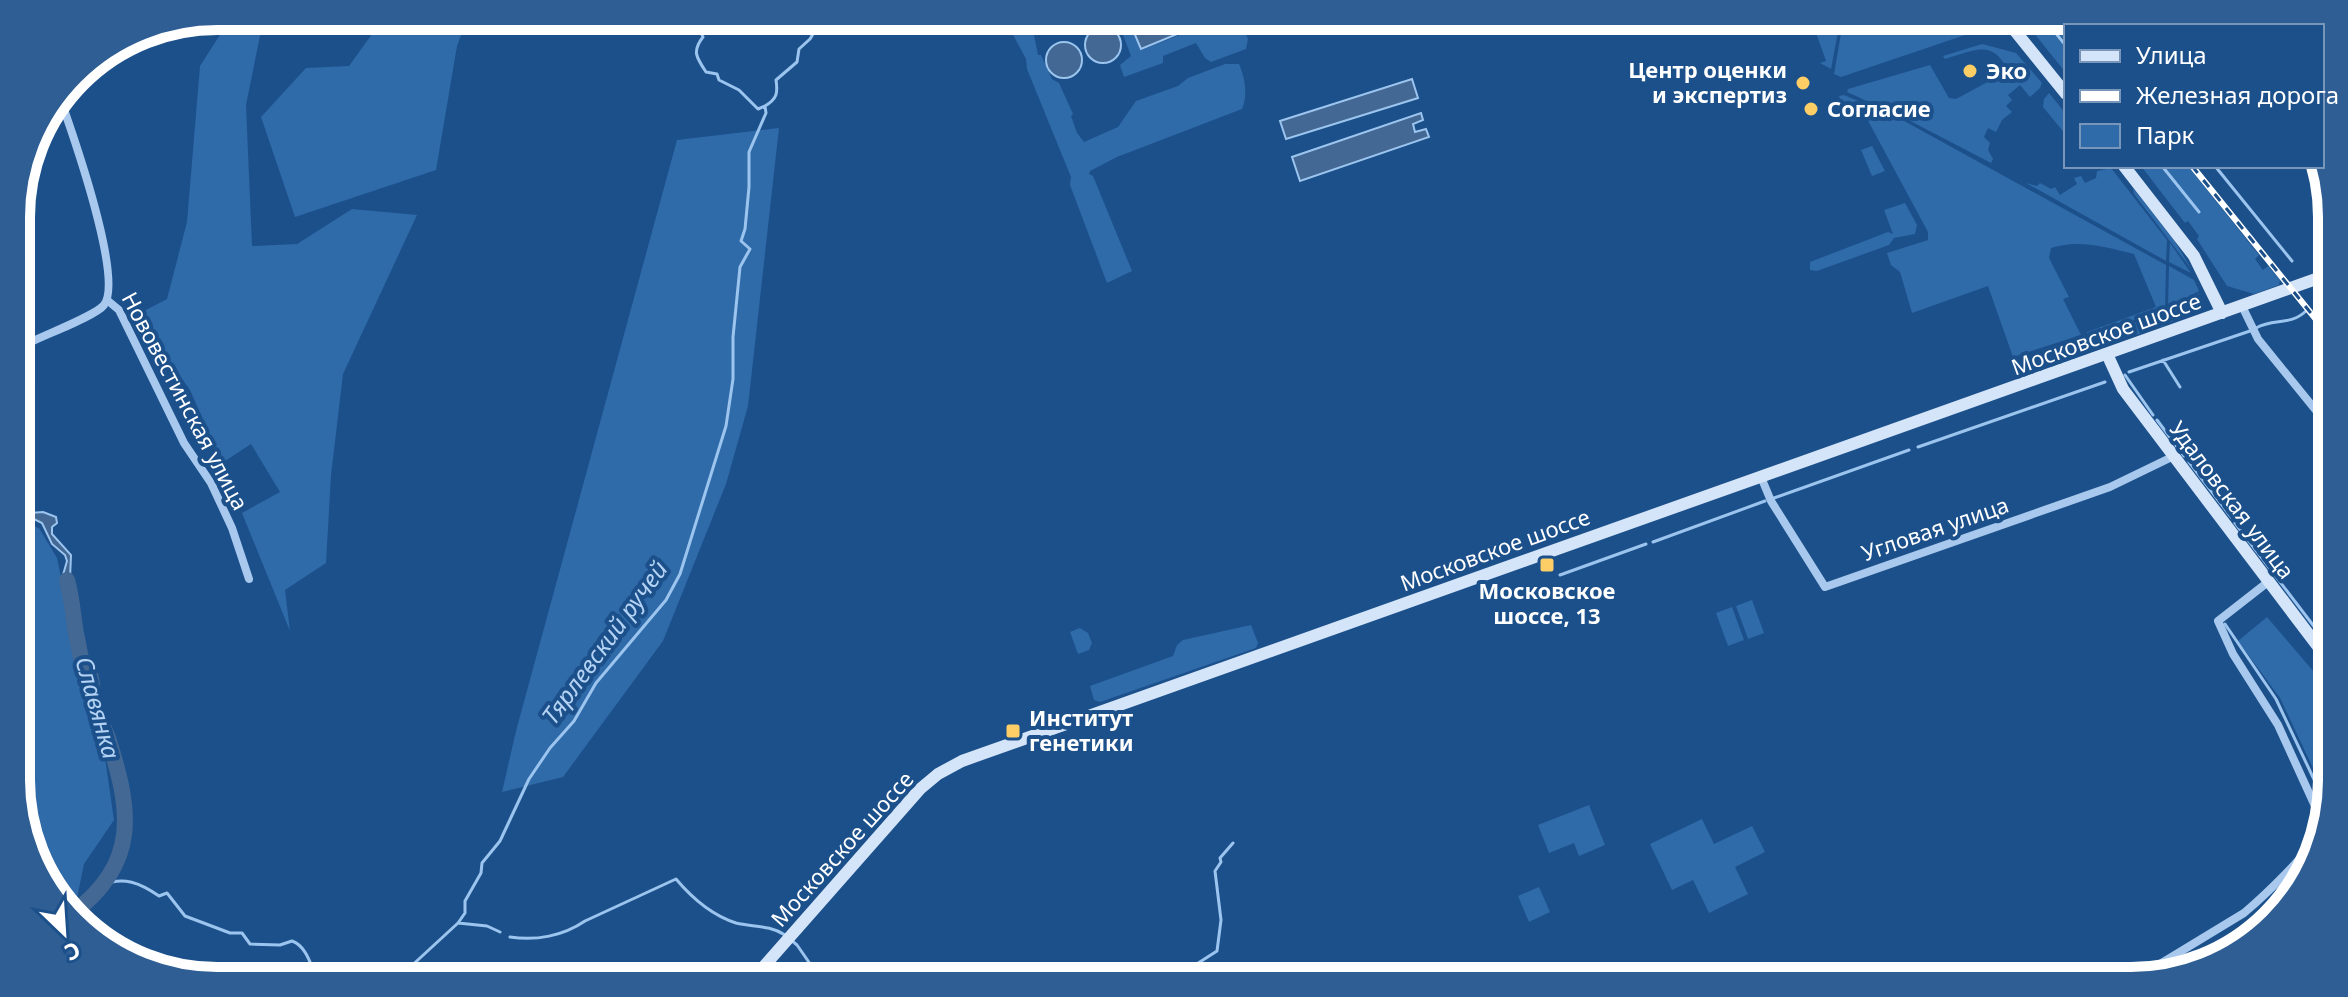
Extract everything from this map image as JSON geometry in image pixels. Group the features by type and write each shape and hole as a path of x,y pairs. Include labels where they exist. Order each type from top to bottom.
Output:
{"main road":[{"path":"2014,30 2064,92"},
{"path":"2126,168 2194,256 2222,313"},
{"name":"Московское шоссе","path":"764,967 920,789 948,767 2318,278"},
{"name":"Удаловская улица","path":"2107,354 2123,389 2318,647"}],"street":[{"name":"Нововестинская улица","path":"64,110 95,209 109,280 107,300 119,310 184,443 211,483 232,528 249,579"},
{"path":"30,343 97,311 107,300"},
{"path":"2242,306 2258,339 2318,413"},
{"name":"Угловая улица","path":"1761,477 1771,501 1825,587 2110,487 2174,456"},
{"path":"2268,582 2218,621 2228,646 2278,725 2315,807"},
{"path":"2160,964 2244,913 2302,855"}],"green space":[{"path":"223,30 261,30 246,105 252,246 297,244 352,209 417,215 343,374 331,475 326,563 285,590 290,631 242,513 280,492 251,444 222,463 190,390 136,315 167,299 187,222 200,66"},
{"path":"375,30 463,30 457,46 436,170 295,217 261,117 306,68 349,66"},
{"path":"1010,30 1035,30 1040,33 1034,35 1038,55 1041,55 1052,79 1059,83 1073,114 1077,133 1084,142 1118,127 1136,101 1225,64 1239,64 1241,69 1245,92 1242,109 1117,157 1090,171 1132,271 1107,283 1070,185 1071,177 1027,69 1026,59"},
{"path":"1121,30 1133,30 1141,50 1193,30 1244,30 1248,39 1246,49 1211,62 1196,43 1163,56 1163,63 1124,77 1120,65 1131,56"},
{"path":"1815,30 1838,30 1831,69 1820,63 1826,61"},
{"path":"1842,30 1973,30 1841,77 1834,74"},
{"path":"2031,30 2051,30 2064,46 2064,71"},
{"path":"2055,30 2064,30 2064,41"},
{"path":"1982,44 2016,53 2042,83 2030,97 2020,85 2008,95 2012,100 2006,106 2012,112 2002,120 1996,132 1988,128 1984,137 1990,143 1991,163 1897,114 1897,117 2166,265 2165,309 2088,337 2087,332 2156,307 2134,254 2072,244 2051,248 2049,258 2069,297 2063,299 2081,335 2013,357 1988,286 1912,313 1900,272 1891,265 1887,253 1928,240 1928,232 1859,104 1842,106 1839,96 1844,95 1870,106 1869,102 1847,92 1848,89 1930,65 1949,98 1956,99 2008,71 1996,54 1989,51 1973,51 1945,59 1943,56"},
{"path":"2049,93 2064,112 2064,133 2043,107"},
{"path":"779,128 748,406 726,484 663,641 563,777 502,792 677,140"},
{"path":"1872,146 1885,171 1872,176 1861,150"},
{"path":"2111,168 2167,240 2166,261 2026,183 2037,186 2040,183 2051,189 2055,187 2060,195 2077,184 2074,178 2081,176 2085,183 2096,178 2097,171"},
{"path":"2143,168 2163,168 2199,213 2164,168 2190,168 2259,255 2255,259 2263,270 2268,266 2280,280 2279,285 2254,294 2227,286 2197,239 2199,236 2188,221 2185,223"},
{"path":"2133,188 2174,240 2192,270 2134,194"},
{"path":"1905,203 1917,225 1915,234 1894,238 1889,245 1817,271 1810,270 1810,262 1888,232 1893,234 1884,210"},
{"path":"2170,243 2191,273 2169,262"},
{"path":"2169,266 2194,280 2199,291 2168,308"},
{"path":"2199,293 2195,304 2187,312 2163,326 2110,342 2100,336 2175,307"},
{"path":"30,525 39,528 57,558 89,710 104,751 114,820 84,864 78,893 68,893 44,851 32,804"},
{"path":"1752,600 1764,633 1748,639 1736,606"},
{"path":"1732,607 1744,640 1728,646 1716,613"},
{"path":"2267,617 2318,677 2318,779 2280,698 2238,641"},
{"path":"1251,625 1258,643 1256,648 1100,702 1094,700 1090,686 1173,656 1177,645 1183,640"},
{"path":"1080,628 1088,633 1092,643 1089,650 1078,654 1070,632"},
{"path":"1589,805 1605,845 1579,856 1574,843 1549,853 1538,825"},
{"path":"1702,819 1714,844 1752,826 1765,852 1735,867 1748,894 1709,913 1693,880 1672,890 1650,844"},
{"path":"1539,887 1550,912 1529,922 1518,896"}],"shaded area":[{"path":"1093,30 1113,30 1120,38 1120,52 1110,62 1096,62 1086,52 1086,38"},
{"path":"1133,30 1187,30 1141,49"},
{"path":"1064,42 1077,47 1082,60 1077,73 1064,78 1051,73 1046,60 1051,47"},
{"path":"1412,79 1418,98 1286,139 1280,121"},
{"path":"1421,113 1423,120 1413,124 1415,132 1426,129 1429,137 1300,181 1292,157"},
{"path":"43,512 56,517 52,534 71,555 70,579 75,597 69,601 63,575 67,561 65,555 52,544 42,523 30,519 30,513"}],"waterway":[{"path":"700,30 703,37 697,46 697,54 706,72 717,74 719,80 739,90 758,109 765,106"},
{"name":"Тярлевский ручей","path":"410,967 465,913 465,901 481,873 482,863 500,841 529,779 550,748 574,721 596,683 666,600 680,574 726,426 733,379 733,337 740,267 750,249 741,241 749,187 749,152 766,113 765,106 776,95 776,80 797,62 799,49 815,30"},
{"path":"2053,30 2064,44"},
{"path":"2164,168 2199,212"},
{"path":"2217,168 2292,261"},
{"path":"2256,328 2294,319 2306,311"},
{"path":"2129,372 2250,331"},
{"path":"2163,360 2180,387"},
{"path":"2125,375 2153,415"},
{"path":"1918,447 2105,382"},
{"path":"2157,420 2184,456"},
{"path":"1774,498 1909,450"},
{"path":"2189,462 2231,517"},
{"path":"1653,542 1765,501"},
{"path":"2235,523 2318,632"},
{"path":"1560,575 1646,544"},
{"name":"Славянка","path":"67,580 81,658 90,674 95,708 116,764 125,812 119,855 110,875 96,893"},
{"path":"2225,624 2276,699 2317,787"},
{"path":"1192,967 1217,951 1221,920 1215,871 1220,858 1233,843"},
{"path":"510,937 539,938 558,934 676,879 710,911 736,923 767,928 785,935"},
{"name":"Тярлевский ручей","path":"102,885 125,881 138,884 159,896 167,893 185,916 230,933 242,933 250,944 280,945 292,941 304,951 312,967"},
{"path":"458,923 487,926 500,932"},
{"path":"791,940 812,967"}],"railway":[{"path":"2194,168 2318,322"}],"place":[{"name":"Эко","path":"1970,71"},
{"name":"Центр оценки и экспертиз","path":"1803,83"},
{"name":"Согласие","path":"1811,109"},
{"name":"Московское шоссе, 13","path":"1547,565"},
{"name":"Институт генетики","path":"1013,731"}]}
